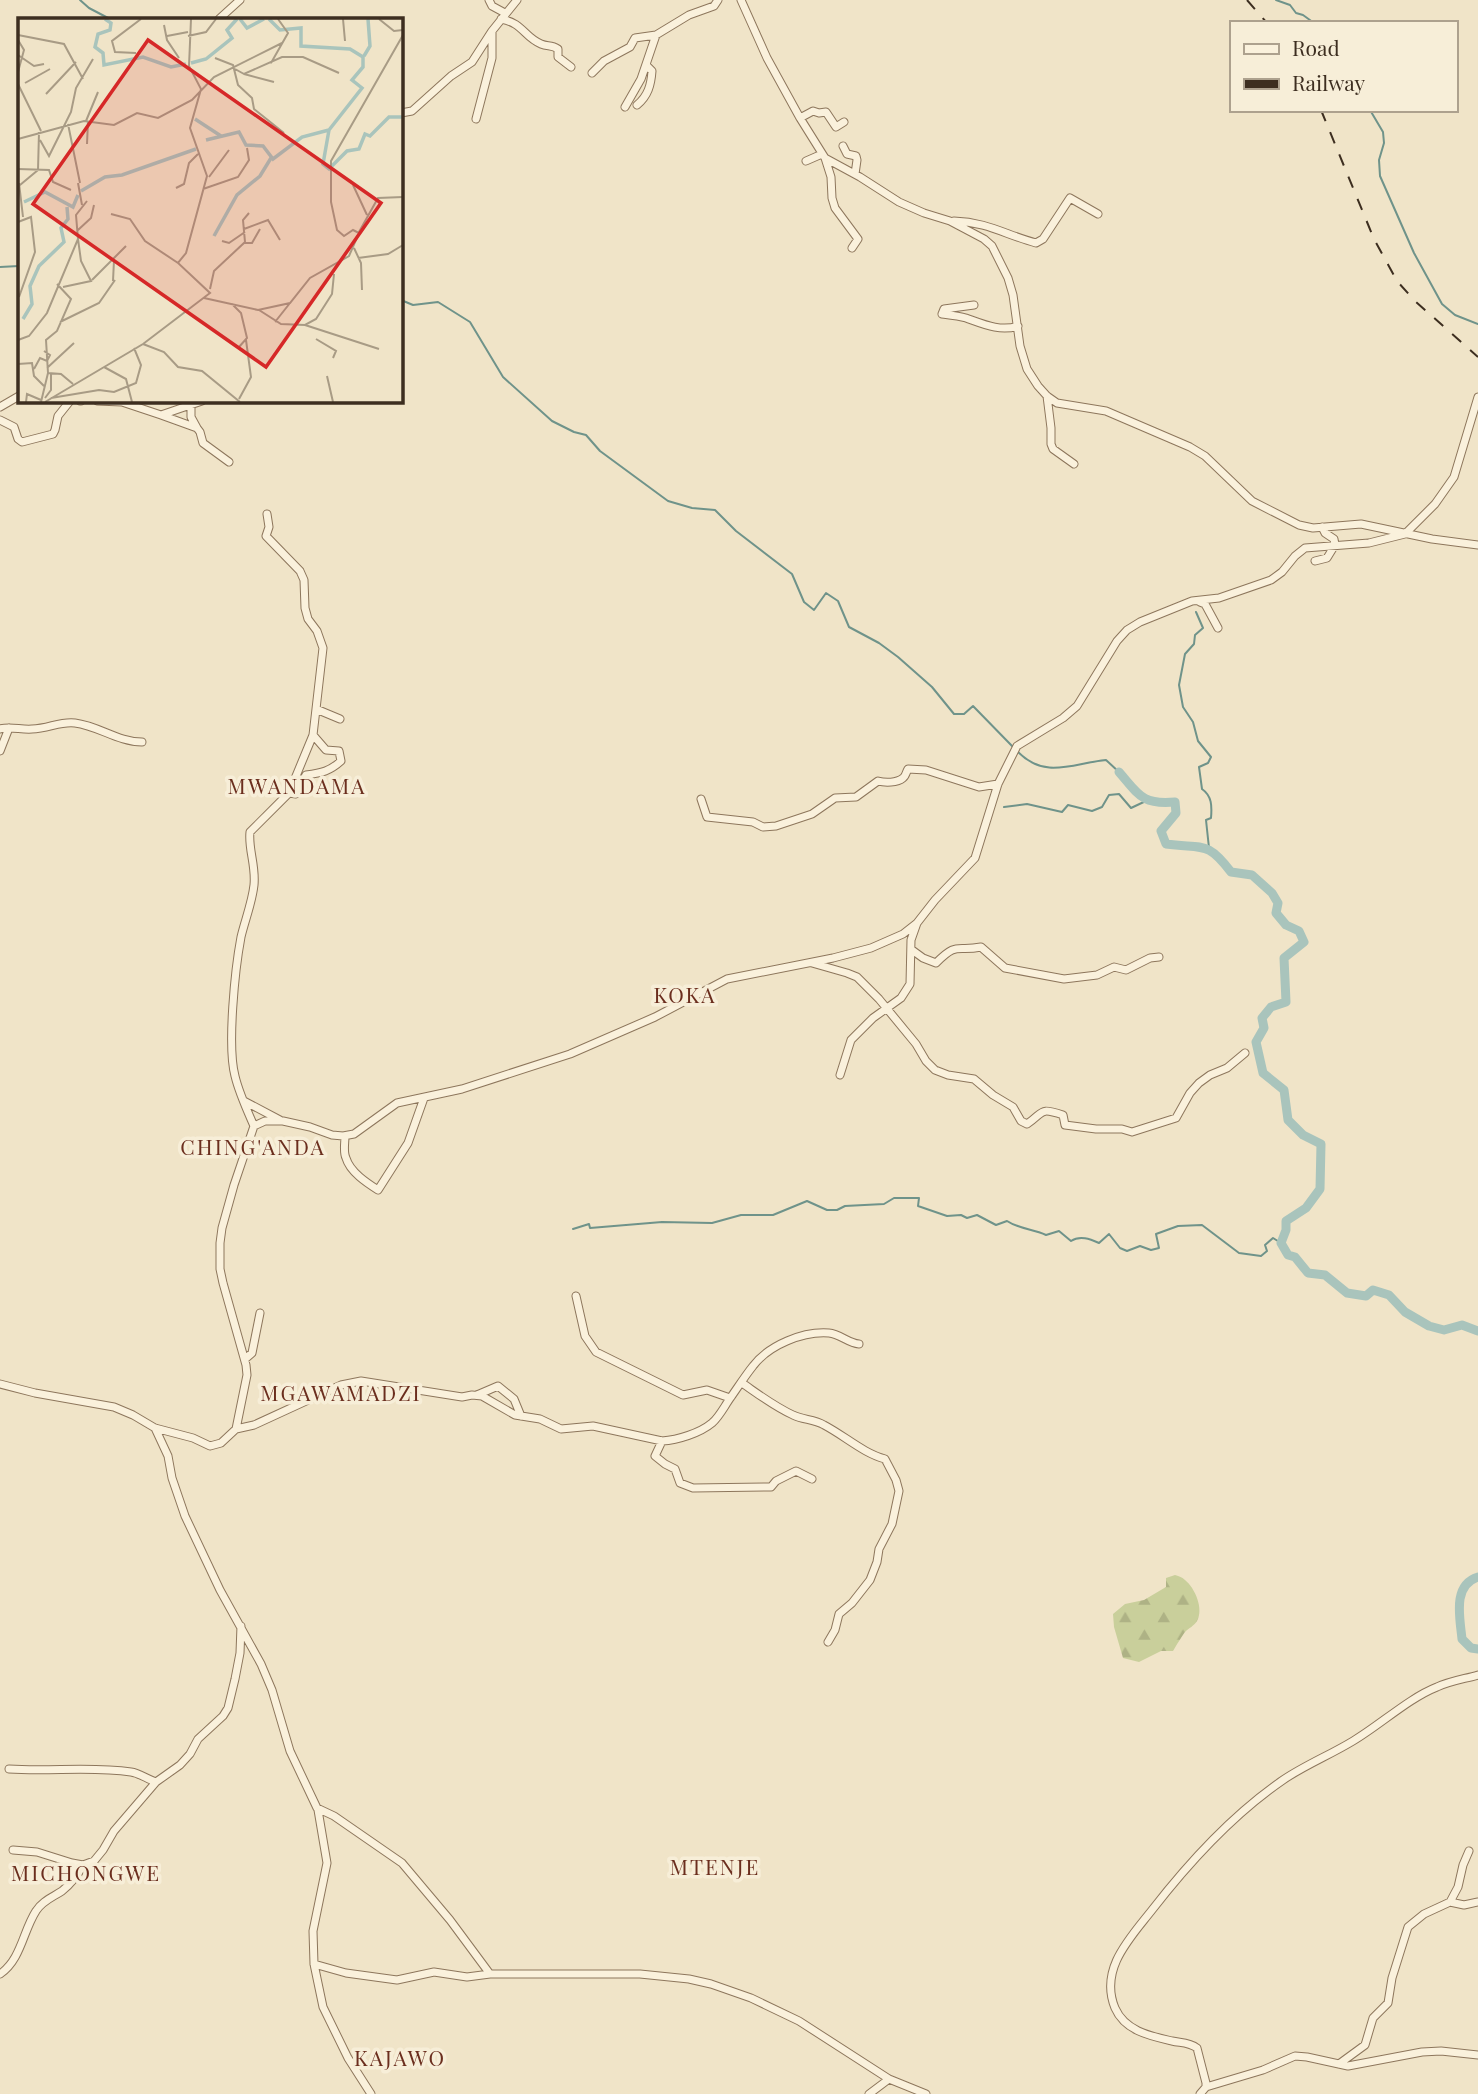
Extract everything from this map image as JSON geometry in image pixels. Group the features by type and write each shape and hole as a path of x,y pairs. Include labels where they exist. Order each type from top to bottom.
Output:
{"street":[{"path":"220,18 240,0"},
{"path":"489,0 503,16 540,44 554,45 558,49 558,57 571,67"},
{"path":"402,113 412,111 451,76 472,62 517,0"},
{"path":"592,73 604,61 630,47 635,38 656,35 689,15 714,5 718,0"},
{"path":"741,0 767,58 824,156 831,177 835,208 858,239 852,248"},
{"path":"477,119 492,58 492,31"},
{"path":"625,107 637,88 656,35"},
{"path":"637,105 646,96 651,83 652,71 646,65"},
{"path":"800,118 813,111 826,112 836,127 844,122"},
{"path":"843,146 848,154 856,156 855,174"},
{"path":"806,161 824,156 899,202 924,214 993,227 1036,243 1041,241 1070,198 1098,214"},
{"path":"950,221 992,246 1008,278 1020,346 1027,369 1038,386 1057,403 1105,411 1190,447 1205,456 1252,501 1299,525 1313,528 1361,524 1478,545"},
{"path":"974,305 944,309 942,314 964,317 1007,330 1018,326"},
{"path":"1047,396 1051,444 1053,449 1074,464"},
{"path":"0,407 18,397"},
{"path":"254,1126 265,1121 283,1121 345,1136 363,1129 397,1103 462,1089 570,1054 655,1017 727,979 811,963 875,947 903,934 917,923 975,858 998,783 1016,749 1077,706 1112,648 1127,629 1192,601 1219,598 1271,580 1305,548 1369,543 1405,534 1434,504 1454,477 1478,397"},
{"path":"0,420 14,427 18,439 22,442 53,435 58,416 69,402"},
{"path":"122,402 197,428"},
{"path":"160,415 196,402"},
{"path":"191,405 191,417 203,443 229,462"},
{"path":"236,1429 247,1375 222,1276 220,1243 234,1185 254,1126 234,1076 231,1051 241,938 254,887 255,866 249,839 250,832 289,793 313,735 323,648 317,631 308,619 304,580 300,571 266,536 267,514"},
{"path":"1315,561 1327,558 1335,545 1334,539 1325,533 1322,527"},
{"path":"1192,601 1205,604 1218,628"},
{"path":"316,709 340,719"},
{"path":"0,729 49,728 73,722 120,737 124,741 142,742"},
{"path":"0,751 9,728"},
{"path":"289,793 296,794 306,775 323,773 341,761 339,751 326,750 313,735"},
{"path":"701,799 707,817 753,822 763,827 812,814 835,798 856,797 878,781 889,783 902,779 911,768 926,769 979,787 998,783"},
{"path":"839,1074 851,1040 873,1018 901,998 910,984 911,940 917,923"},
{"path":"912,950 936,963 948,951 960,947 981,947 1005,968 1064,979 1097,975 1114,967 1126,970 1150,958 1159,957"},
{"path":"811,963 857,978 916,1044 935,1070 974,1079 1013,1107 1021,1121 1027,1124 1043,1111 1063,1115 1065,1125 1132,1132 1177,1118 1190,1093 1199,1083 1227,1068 1245,1054"},
{"path":"345,1136 345,1157 348,1163 367,1183 378,1190 408,1143 424,1098"},
{"path":"243,1100 283,1121"},
{"path":"576,1296 585,1336 596,1352 683,1395 707,1390 730,1398"},
{"path":"245,1359 252,1353 260,1312"},
{"path":"0,1384 114,1407 155,1428 193,1438 214,1447 236,1429 254,1425 341,1385 361,1381 449,1395 477,1395 515,1415 545,1421 561,1429 593,1426 662,1441 678,1438 715,1421 753,1365 790,1340 805,1335 831,1333 852,1344 859,1344"},
{"path":"742,1383 758,1396 793,1416 822,1423 858,1447 885,1459 898,1484 899,1495 892,1524 879,1549 874,1572 852,1603 839,1614 835,1630 828,1642"},
{"path":"477,1395 498,1386 514,1399 521,1416"},
{"path":"155,1428 168,1456 178,1496 197,1543 261,1664 295,1764 318,1810 327,1863 313,1931 314,1964 323,2007 348,2059 371,2094"},
{"path":"662,1441 655,1456 675,1469 680,1483 693,1488 771,1487 776,1481 796,1471 813,1479"},
{"path":"13,1850 37,1852 72,1863 94,1861 114,1831 156,1782 180,1765 198,1739 228,1708 240,1653 241,1625"},
{"path":"1206,2087 1199,2052 1193,2045 1142,2033 1129,2026 1119,2015 1114,2006 1111,1981 1114,1962 1124,1945 1182,1871 1211,1840 1268,1791 1301,1769 1354,1741 1435,1688 1478,1675"},
{"path":"9,1769 134,1772 156,1782"},
{"path":"318,1810 334,1816 397,1859 433,1899 490,1973"},
{"path":"1450,1902 1458,1887 1469,1850"},
{"path":"0,1974 13,1962 36,1910 46,1900 64,1890 77,1877 83,1864"},
{"path":"1338,2065 1365,2045 1373,2018 1388,2003 1392,1978 1408,1927 1424,1914 1450,1902 1464,1905 1478,1902"},
{"path":"314,1964 346,1973 397,1980 434,1972 472,1977 490,1973 640,1974 703,1982 751,1998 799,2021 889,2079 926,2094"},
{"path":"1200,2094 1206,2087 1263,2070 1295,2056 1338,2065 1356,2065 1402,2054 1441,2051 1478,2055"},
{"path":"869,2094 889,2079"}],"green space":[{"path":"1175,1575 1185,1580 1195,1593 1199,1605 1197,1621 1185,1632 1173,1651 1161,1651 1139,1662 1123,1658 1113,1614 1125,1604 1144,1600 1166,1587 1166,1578"}],"waterway":[{"path":"80,0 108,18"},
{"path":"1276,0 1290,5 1296,13 1311,21"},
{"path":"1371,112 1383,132 1380,176 1414,253 1442,304 1455,315 1478,324"},
{"path":"0,267 18,266"},
{"path":"402,300 413,305 438,302 470,322 503,377 552,421 586,435 600,451 668,501 692,508 715,510 736,531 792,574 804,602 814,610 826,593 838,601 849,627 898,657 932,687 954,714 964,714 973,706 1014,748"},
{"path":"1196,612 1203,628 1195,635 1194,644 1185,654 1179,685 1183,707 1193,722 1198,741 1211,757 1208,763 1199,767 1202,789 1210,798 1211,805 1211,818 1206,820 1209,848"},
{"path":"1018,752 1028,761 1049,768 1106,760 1119,772"},
{"path":"1119,772 1142,797 1155,802 1175,802 1176,813 1161,831 1166,844 1210,850 1231,872 1252,875 1272,893 1278,903 1276,913 1286,925 1299,931 1304,942 1284,958 1286,1002 1271,1007 1262,1018 1264,1028 1256,1042 1263,1073 1284,1090 1288,1120 1303,1135 1321,1144 1320,1189 1306,1208 1286,1221 1281,1243 1288,1255 1295,1257 1308,1273 1325,1275 1347,1293 1366,1296 1373,1290 1389,1295 1405,1312 1429,1326 1444,1330 1462,1325 1478,1331"},
{"path":"1004,807 1027,804 1062,812 1068,805 1092,811 1102,807 1109,795 1119,794 1131,808 1148,800"},
{"path":"573,1229 589,1224 590,1228 662,1222 712,1223 741,1215 773,1215 807,1201 827,1210 837,1210 845,1206 884,1204 894,1198 919,1198 918,1206 947,1216 961,1215 967,1218 977,1215 996,1225 1007,1221 1046,1235 1059,1231 1071,1241 1081,1238 1099,1243 1109,1234 1120,1248 1127,1251 1140,1246 1151,1250 1159,1248 1156,1234 1178,1226 1202,1225 1239,1253 1261,1256 1267,1251 1265,1245 1273,1238 1281,1243"},
{"path":"1478,1577 1464,1587 1459,1612 1462,1639 1471,1648 1478,1649"}],"railway":[{"path":"1247,0 1265,21"},
{"path":"1322,112 1374,239 1397,281 1415,301 1478,357"}],"district":[{"name":"MWANDAMA","path":"297,787"},
{"name":"KOKA","path":"685,996"},
{"name":"CHING'ANDA","path":"253,1148"},
{"name":"MGAWAMADZI","path":"341,1394"},
{"name":"MTENJE","path":"715,1868"},
{"name":"MICHONGWE","path":"86,1874"},
{"name":"KAJAWO","path":"400,2059"}]}
